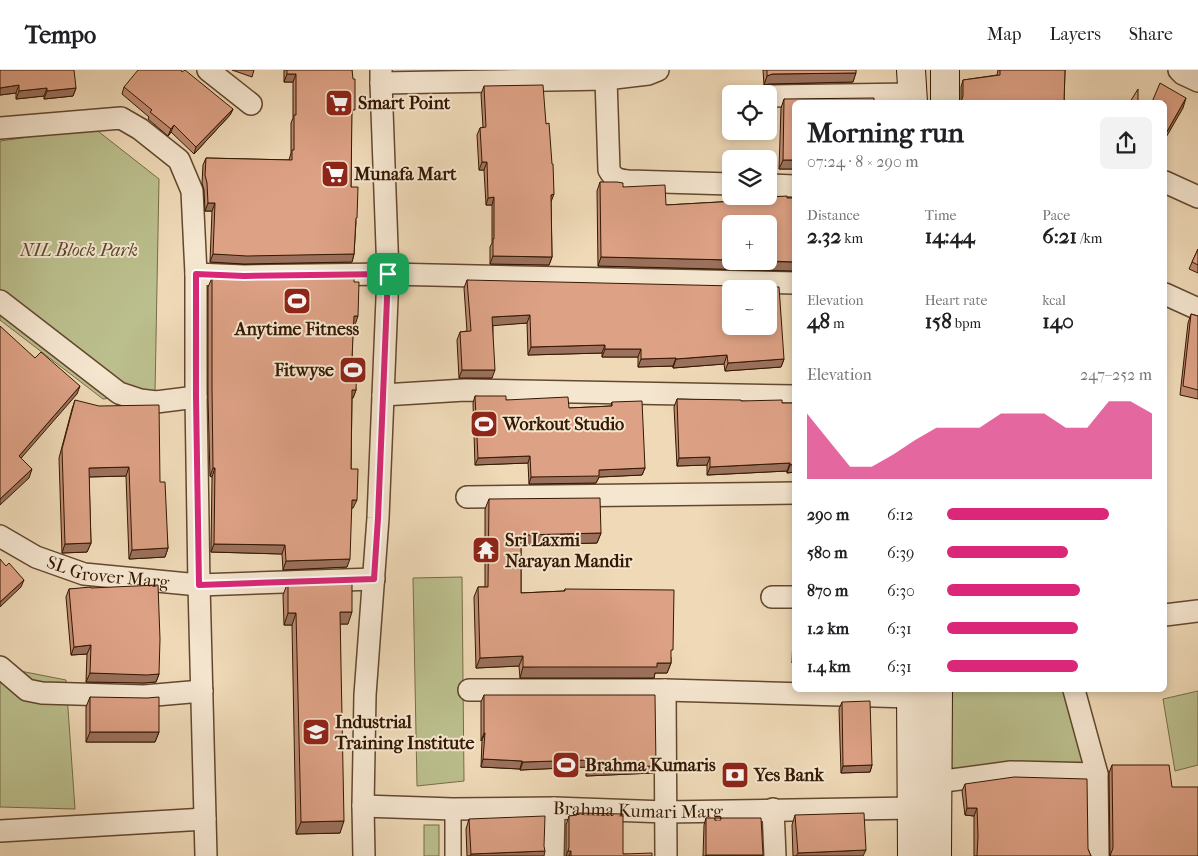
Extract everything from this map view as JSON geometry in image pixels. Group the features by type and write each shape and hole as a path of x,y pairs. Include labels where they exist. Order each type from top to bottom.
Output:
{"main road":[{"path":"944,70 945,100"},
{"path":"937,856 938,692"},
{"path":"911,693 912,856"}],"street":[{"path":"208,70 250,104"},
{"path":"364,856 364,695 378,518 388,274 381,76 606,79 648,74 658,70"},
{"path":"1179,70 1182,74 1198,81"},
{"path":"606,79 609,170 617,180 722,184"},
{"path":"777,96 912,89"},
{"path":"0,128 120,118 140,130 179,160 192,191 196,274 199,585 206,856"},
{"path":"1167,183 1198,197"},
{"path":"777,185 792,186"},
{"path":"196,274 244,276 388,274 792,282"},
{"path":"1167,295 1198,309"},
{"path":"0,301 119,393 140,400 156,402 196,397"},
{"path":"383,395 465,390 792,396"},
{"path":"468,497 792,493"},
{"name":"SL Grover Marg","path":"0,536 36,557 84,574 199,585 374,579"},
{"path":"772,596 792,597"},
{"path":"1167,615 1198,611"},
{"path":"0,667 28,690 42,693 144,696 202,691"},
{"path":"469,690 792,692"},
{"path":"665,690 666,856"},
{"path":"829,692 911,693"},
{"path":"1075,692 1097,774 1098,856"},
{"path":"937,782 1011,772 1097,774"},
{"name":"Brahma Kumari Marg","path":"363,806 453,810 554,808 666,812 913,808"},
{"path":"553,856 554,808"},
{"path":"773,809 775,856"},
{"path":"453,810 453,856"},
{"path":"0,831 205,819"}],"green space":[{"name":"NIL Block Park","path":"94,128 159,179 155,393 103,399 0,320 0,141"},
{"path":"462,577 464,781 417,786 413,578"},
{"path":"0,663 15,670 66,680 75,809 0,807"},
{"path":"1198,691 1198,765 1175,771 1163,699"},
{"path":"938,692 1075,692 1097,774 938,770"},
{"path":"424,825 439,825 439,856 424,856"}],"building":[{"path":"0,70 74,70 76,88 47,91 47,88 19,91 19,85 0,88"},
{"path":"138,70 181,70 182,72 185,70 233,109 196,147 174,125 171,129 150,112 152,110 124,87"},
{"path":"287,70 352,70 353,79 355,79 355,110 352,110 351,187 358,187 354,254 247,256 213,254 215,203 208,203 205,175 206,158 292,160 292,150 294,150 294,115 296,115 296,74 287,74"},
{"path":"767,70 856,70 856,73 772,74 767,76"},
{"path":"1000,70 1065,70 1064,100 962,100 963,80 1000,75"},
{"path":"1160,83 1186,98 1167,131 1167,100 1153,100"},
{"path":"543,85 546,124 549,123 553,164 554,194 551,195 552,257 493,256 494,197 488,198 487,162 482,162 480,128 486,127 484,86"},
{"path":"1138,89 1138,100 1131,100"},
{"path":"874,98 874,100 792,100 792,160 783,160 784,99"},
{"path":"600,182 623,183 623,187 665,185 666,205 722,202 722,205 777,205 777,197 787,196 787,198 792,198 792,262 777,261 777,215 722,215 722,260 601,257"},
{"path":"1198,249 1198,265 1192,262"},
{"path":"212,278 247,280 354,278 354,282 359,282 358,316 354,316 352,358 357,358 356,390 352,390 351,469 358,469 357,500 352,500 350,559 286,561 285,545 214,544 215,468 213,468"},
{"path":"467,280 722,286 722,335 777,335 777,287 779,287 784,359 728,363 727,355 676,359 641,359 641,349 605,349 605,345 531,347 530,315 492,317 495,370 462,370 460,332 471,331"},
{"path":"1191,314 1198,316 1198,390 1183,386"},
{"path":"0,326 35,358 41,352 80,386 19,456 32,469 0,499"},
{"path":"475,396 506,396 506,400 568,397 569,408 612,406 612,402 642,401 645,468 599,470 599,476 531,477 530,456 478,458"},
{"path":"677,399 782,400 782,403 792,403 792,465 790,465 790,463 710,467 710,457 679,458"},
{"path":"75,400 99,406 159,405 160,482 165,482 168,548 132,550 129,467 89,468 91,543 65,544 62,449"},
{"path":"600,498 601,533 521,535 521,593 565,591 565,589 674,590 671,663 657,663 657,667 523,667 523,656 480,658 478,587 488,587 489,499"},
{"path":"0,559 6,566 9,563 24,580 0,602"},
{"name":"Industrial Training Institute","path":"352,580 352,612 340,612 344,821 301,822 296,613 288,613 288,582"},
{"path":"158,585 159,674 90,673 91,645 74,647 69,589"},
{"path":"484,695 655,695 656,766 589,768 589,760 523,762 483,759 485,733"},
{"path":"90,697 159,697 159,732 90,732"},
{"path":"870,701 872,765 843,766 842,702"},
{"path":"1112,765 1169,765 1172,787 1198,787 1198,856 1110,856 1113,848"},
{"path":"1014,777 1087,779 1088,849 1091,856 977,856 977,808 967,808 965,784"},
{"path":"577,813 623,814 623,854 652,853 652,856 571,856 571,851 568,851 569,816 577,815"},
{"path":"864,813 866,850 798,853 795,815"},
{"path":"545,816 545,851 471,854 469,819"},
{"path":"706,818 761,818 763,855 706,855"}],"place":[{"name":"Smart Point","path":"339,103"},
{"name":"Munafa Mart","path":"335,174"},
{"name":"Anytime Fitness","path":"297,301"},
{"name":"Fitwyse","path":"353,370"},
{"name":"Workout Studio","path":"484,424"},
{"name":"Sri Laxmi Narayan Mandir","path":"486,550"},
{"name":"Industrial Training Institute","path":"316,732"},
{"name":"Brahma Kumaris","path":"566,765"},
{"name":"Yes Bank","path":"735,775"}],"route":[{"path":"196,274 244,276 388,274 374,579 199,585 196,274"}]}
